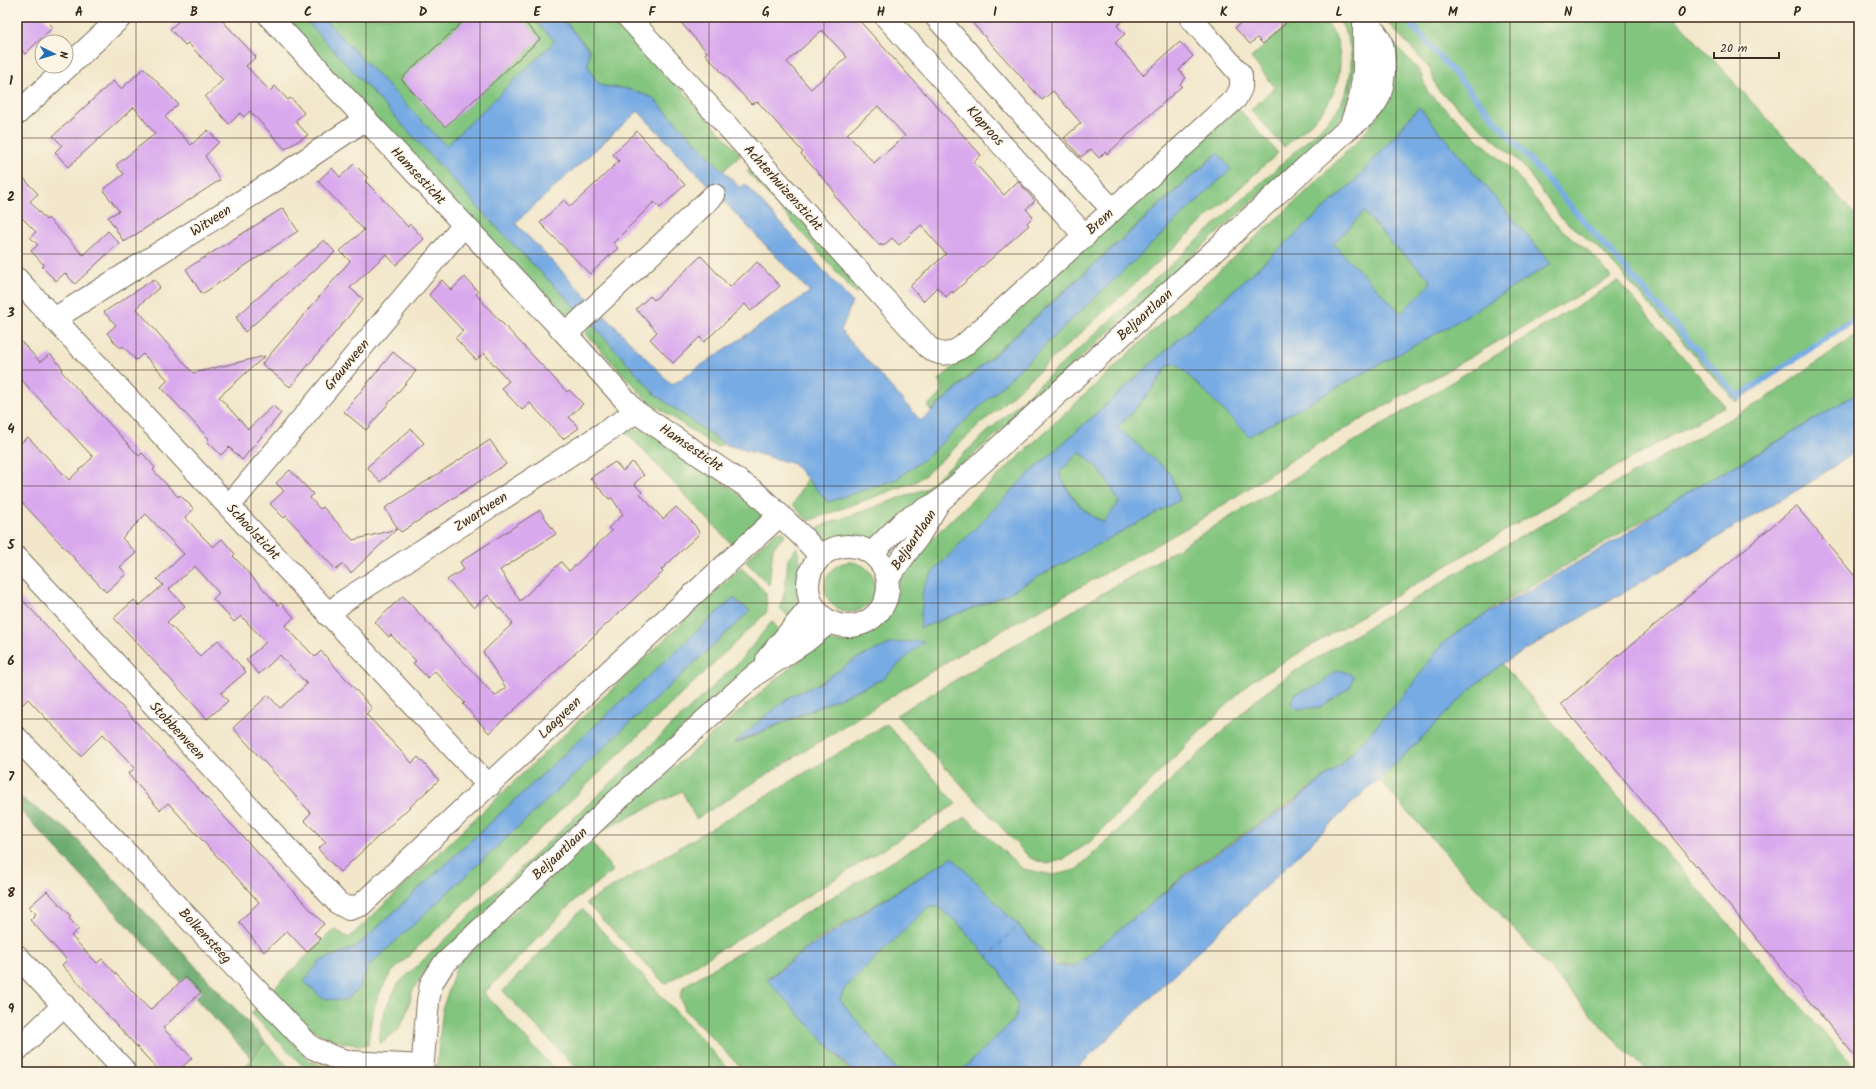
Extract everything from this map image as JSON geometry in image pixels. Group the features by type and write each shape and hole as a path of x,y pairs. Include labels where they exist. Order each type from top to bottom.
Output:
{"street":[{"path":"17,114 121,17"},
{"name":"Hamsesticht","path":"270,17 464,225 572,329 636,412 755,492 820,556"},
{"name":"Achterhuizensticht","path":"628,17 928,347 941,355"},
{"name":"Klaproos","path":"886,17 1085,236"},
{"path":"936,17 1035,128 1113,210"},
{"name":"Brem","path":"941,355 953,353 963,346 1236,98 1241,88 1241,75 1190,17"},
{"name":"Beljaartlaan","path":"872,553 906,520 939,502 1350,127 1364,117 1376,102 1382,86 1384,70 1380,40 1364,17"},
{"name":"Witveen","path":"54,319 261,190 366,119"},
{"path":"572,329 714,195"},
{"name":"Grauwveen","path":"229,506 464,225"},
{"name":"Schoolsticht","path":"17,279 229,506 328,615 489,786"},
{"name":"Zwartveen","path":"328,615 344,601 636,412"},
{"name":"Beljaartlaan","path":"888,578 918,537 939,502"},
{"name":"Laagveen","path":"338,903 349,909 361,905 489,786 614,666 780,515"},
{"path":"855,546 872,553 880,561 888,578 888,596 879,612 864,623 847,627 829,622 821,616 812,604 808,588 811,571 820,556 836,547 855,546"},
{"name":"Stobbenveen","path":"17,558 338,903"},
{"name":"Beljaartlaan","path":"756,674 812,604"},
{"name":"Beljaartlaan","path":"422,1069 431,984 443,965 629,789 756,674 806,641 829,622"},
{"name":"Bolkensteeg","path":"17,738 311,1047 333,1057 351,1062 422,1069"},
{"path":"17,956 123,1069"},
{"path":"17,1050 64,1005"}],"green space":[{"path":"282,17 303,17 503,234 579,311 573,318 561,318"},
{"path":"322,17 532,17 555,41 446,147"},
{"path":"561,17 616,17 741,155 723,171 653,98 628,89 603,86 596,81 588,66 589,49"},
{"path":"1308,17 1323,17 1335,35 1340,56 1338,78 1331,98 1325,108 1310,124 1284,147 1251,110 1275,87 1251,58 1295,18 1300,24"},
{"path":"1338,17 1347,17 1352,27 1357,52 1349,105 1336,125 911,512 874,541 856,538 827,540 812,532 824,525 925,489 1322,127 1341,103 1350,77 1350,49 1346,34"},
{"path":"1383,17 1674,17 1859,219 1859,316 1736,402 1601,250 1560,217 1522,164 1438,90 1430,69"},
{"path":"1387,35 1420,72 1428,93 1514,172 1554,223 1595,257 1611,277 1304,452 1197,522 956,656 696,819 682,791 599,832 822,640 846,643 873,631 890,615 898,593 901,567 1156,328 1306,192 1365,133 1382,109","holes":["1419,107 1551,264 1249,436 1176,363 1168,366 1150,392 1117,428 1179,500 1001,597 920,628 1021,481 1357,179","923,641 883,679 735,744 758,722 791,696"]},
{"path":"1238,108 1278,153 925,475 915,482 808,521 793,505 807,478 828,502 897,479 929,455 1231,169 1217,153 931,411 927,406 943,392 939,380"},
{"path":"752,167 860,284 856,294 747,171"},
{"path":"1364,212 1393,245 1429,278 1430,284 1401,313 1332,244"},
{"path":"1618,281 1725,406 1576,489 1250,682 1089,843 1062,860 1047,864 1030,858 896,715 1169,554"},
{"path":"592,324 656,395 724,444 716,447 647,400 585,333"},
{"path":"1859,332 1859,393 1497,606 1444,642 1400,701 1340,765 1296,799 1191,869 1079,965 1058,965 951,858 813,943 768,978 851,1072 745,1072 685,1010 680,996 684,986 966,817 1023,869 1054,875 1076,870 1257,699 1292,673 1467,567 1767,398"},
{"path":"634,427 649,432 760,508 761,520 734,547 625,431"},
{"path":"1079,452 1098,468 1119,502 1104,522 1089,514 1077,502 1059,473"},
{"path":"776,532 784,532 784,536 773,548 769,585 745,561"},
{"path":"797,547 801,565 801,583 798,601 790,618 780,608 785,591 788,559"},
{"path":"845,562 855,562 868,569 875,582 875,592 868,605 855,612 845,612 836,608 829,601 825,592 825,582 829,573 836,566"},
{"path":"741,567 766,593 767,612 391,973 377,999 374,1008 370,1024 368,1045 338,1041 313,1030 302,1022 270,992 334,929 349,938","holes":["733,598 750,611 369,966 358,990 344,1001 323,998 304,981 320,961 356,947"]},
{"path":"772,621 779,631 752,664 428,966 412,992 406,1015 398,1030 380,1044 380,1027 384,1012 399,983 741,660"},
{"path":"1502,664 1858,1072 1647,1072 1609,1034 1379,780 1475,685"},
{"path":"887,724 956,804 665,984 586,903"},
{"path":"17,795 69,831 257,1032 265,1042 252,1059 19,809 17,806"},
{"path":"591,841 613,871 575,900 484,993 557,1072 436,1072 443,1007 457,965"},
{"path":"929,905 937,906 959,924 1000,971 1018,1005 1015,1019 960,1072 899,1072 840,1000 845,988"},
{"path":"582,909 731,1072 580,1072 503,991"},
{"path":"259,1005 310,1061 336,1072 309,1072 251,1013"},
{"path":"265,1042 293,1072 241,1072"}],"water":[{"path":"303,17 322,17 446,146 555,41 532,17 561,17 589,50 588,66 596,81 603,86 628,89 653,98 740,188 745,184 852,302 841,331 921,421 1218,153 1231,169 929,455 897,479 828,502 794,464 724,444 656,395 592,324 503,234","holes":["638,111 810,292 672,385 515,223"]},
{"path":"1419,107 1551,264 1448,327 1249,436 1176,363 1168,366 1150,392 1118,428 1170,473 1180,500 1001,597 920,628 923,589 932,573 1021,481 1357,179","holes":["1364,212 1393,245 1429,278 1430,284 1401,313 1333,244","1079,452 1092,462 1102,474 1119,502 1104,522 1082,509 1071,496 1059,473"]},
{"path":"1859,392 1859,449 1803,487 1502,664 1475,685 1379,780 1367,789 1073,1072 960,1072 1015,1019 1018,1005 1000,971 959,924 937,906 929,906 845,988 840,1000 899,1072 853,1072 767,980 807,949 952,857 1057,966 1075,966 1192,870 1294,802 1342,764 1405,694 1443,643 1471,623 1619,539 1687,492 1757,454"},
{"path":"733,598 750,611 369,966 358,990 344,1001 322,998 304,981 320,961 356,947"},
{"path":"924,641 883,679 733,744 791,696 820,683 856,659 892,643"},
{"path":"1335,671 1343,671 1354,676 1350,687 1321,707 1298,709 1291,704 1294,694 1320,685"}],"building":[{"path":"17,17 43,17 53,27 46,34 34,34 34,45 25,54 17,45"},
{"path":"183,17 219,17 256,57 246,66 270,91 275,86 288,100 290,98 293,100 304,113 295,121 308,135 285,149 250,111 244,117 240,113 229,124 205,97 223,80 188,43 185,45 170,29"},
{"path":"468,17 520,17 540,39 445,127 401,79"},
{"path":"676,17 856,17 981,155 974,162 1004,195 1018,181 1035,201 1026,209 1033,217 1027,223 1029,225 953,293 952,291 946,297 937,287 923,301 910,286 946,254 921,225 899,245 892,238 883,246 881,244 880,246 834,195 835,193 831,187 801,154 803,152 758,102 751,104 705,54 707,52","holes":["822,30 847,57 811,89 787,62","878,106 905,136 874,163 847,134"]},
{"path":"967,17 1127,17 1117,26 1125,34 1115,43 1143,75 1180,42 1193,56 1179,70 1186,78 1180,84 1182,86 1107,154 1105,152 1099,158 1091,149 1081,157 1064,138 1081,123 1053,91 1042,100"},
{"path":"1247,17 1292,17 1263,44 1257,38 1250,44 1235,28"},
{"path":"144,68 178,104 165,117 191,145 208,130 219,142 205,156 220,180 124,242 108,217 119,211 103,190 124,174 116,165 155,134 134,107 68,167 55,152 62,145 53,136 113,81 121,89"},
{"path":"637,131 685,185 660,208 654,202 613,243 618,248 590,274 540,223 564,200 570,207 594,185 619,161 613,154"},
{"path":"354,164 368,178 365,181 408,227 410,224 424,239 396,265 386,254 350,288 363,299 290,387 262,364 350,261 340,251 364,230 318,181 332,168 340,177"},
{"path":"17,171 38,194 30,201 46,220 48,218 83,255 108,231 119,243 75,284 65,273 56,281 42,267 44,265 31,251 38,245 30,237 36,232 17,213"},
{"path":"283,208 298,231 202,294 186,269"},
{"path":"324,240 335,252 245,332 236,317"},
{"path":"701,256 730,287 757,262 780,286 751,311 745,304 704,342 700,337 673,363 650,339 657,332 636,309 650,296 654,300"},
{"path":"465,277 478,292 476,294 488,308 567,392 569,390 583,404 569,417 579,428 563,439 530,403 522,410 501,388 509,381 484,353 476,360 455,338 463,331 429,295 442,280 451,290"},
{"path":"154,279 160,287 136,308 193,373 265,356 219,397 248,429 273,406 281,413 242,460 229,447 221,455 207,441 209,439 161,387 168,380 143,354 136,360 123,346 121,348 118,346 107,333 116,325 104,312"},
{"path":"17,337 40,362 50,354 52,356 63,369 61,371 139,456 142,453 155,468 153,470 178,497 180,495 194,509 185,517 201,535 213,547 222,539 235,554 233,556 265,591 278,605 281,603 294,617 285,626 315,657 321,651 372,708 366,714 412,763 418,757 439,780 340,872 318,849 326,842 304,820 311,813 233,728 268,695 280,708 307,684 280,655 259,674 246,660 266,642 241,616 234,622 213,599 219,593 195,566 169,589 185,606 167,622 200,656 218,640 246,672 221,693 228,701 207,719 114,618 134,600 139,606 163,585 157,579 184,554 146,514 122,538 136,553 120,567 126,574 106,592 17,497 17,446 28,437 69,480 93,457 17,375"},
{"path":"393,352 416,371 366,430 344,412"},
{"path":"411,429 424,443 380,482 367,467"},
{"path":"490,440 506,464 401,532 398,529 385,508"},
{"path":"615,462 623,471 632,462 644,475 634,484 642,492 640,494 663,519 676,507 693,523 699,532 698,535 661,570 663,572 489,733 463,704 465,703 435,671 428,678 413,663 416,661 391,635 389,637 375,622 403,596 495,696 506,688 483,652 513,623 488,595 474,608 447,580 464,569 460,562 540,510 556,534 500,570 520,601 561,562 569,571 612,531 608,528 623,515 612,498 609,499 590,478"},
{"path":"290,470 313,494 310,498 320,509 323,507 353,540 397,529 351,573 343,564 336,570 286,516 284,518 270,504 284,491 276,483"},
{"path":"1796,506 1859,581 1859,1061 1561,704"},
{"path":"17,594 324,924 314,933 321,939 307,952 287,931 264,952 239,922 259,902 168,803 160,810 128,774 135,768 103,734 81,756 28,699 17,710"},
{"path":"47,891 71,916 69,918 79,929 71,936 97,963 102,959 150,1010 186,977 201,992 163,1028 192,1058 177,1072 160,1072 62,965 67,960 30,920 36,914 29,907"}],"waterway":[{"path":"1405,17 1738,397 1859,316"}],"ferry route":[{"path":"987,958 1019,924"}]}
